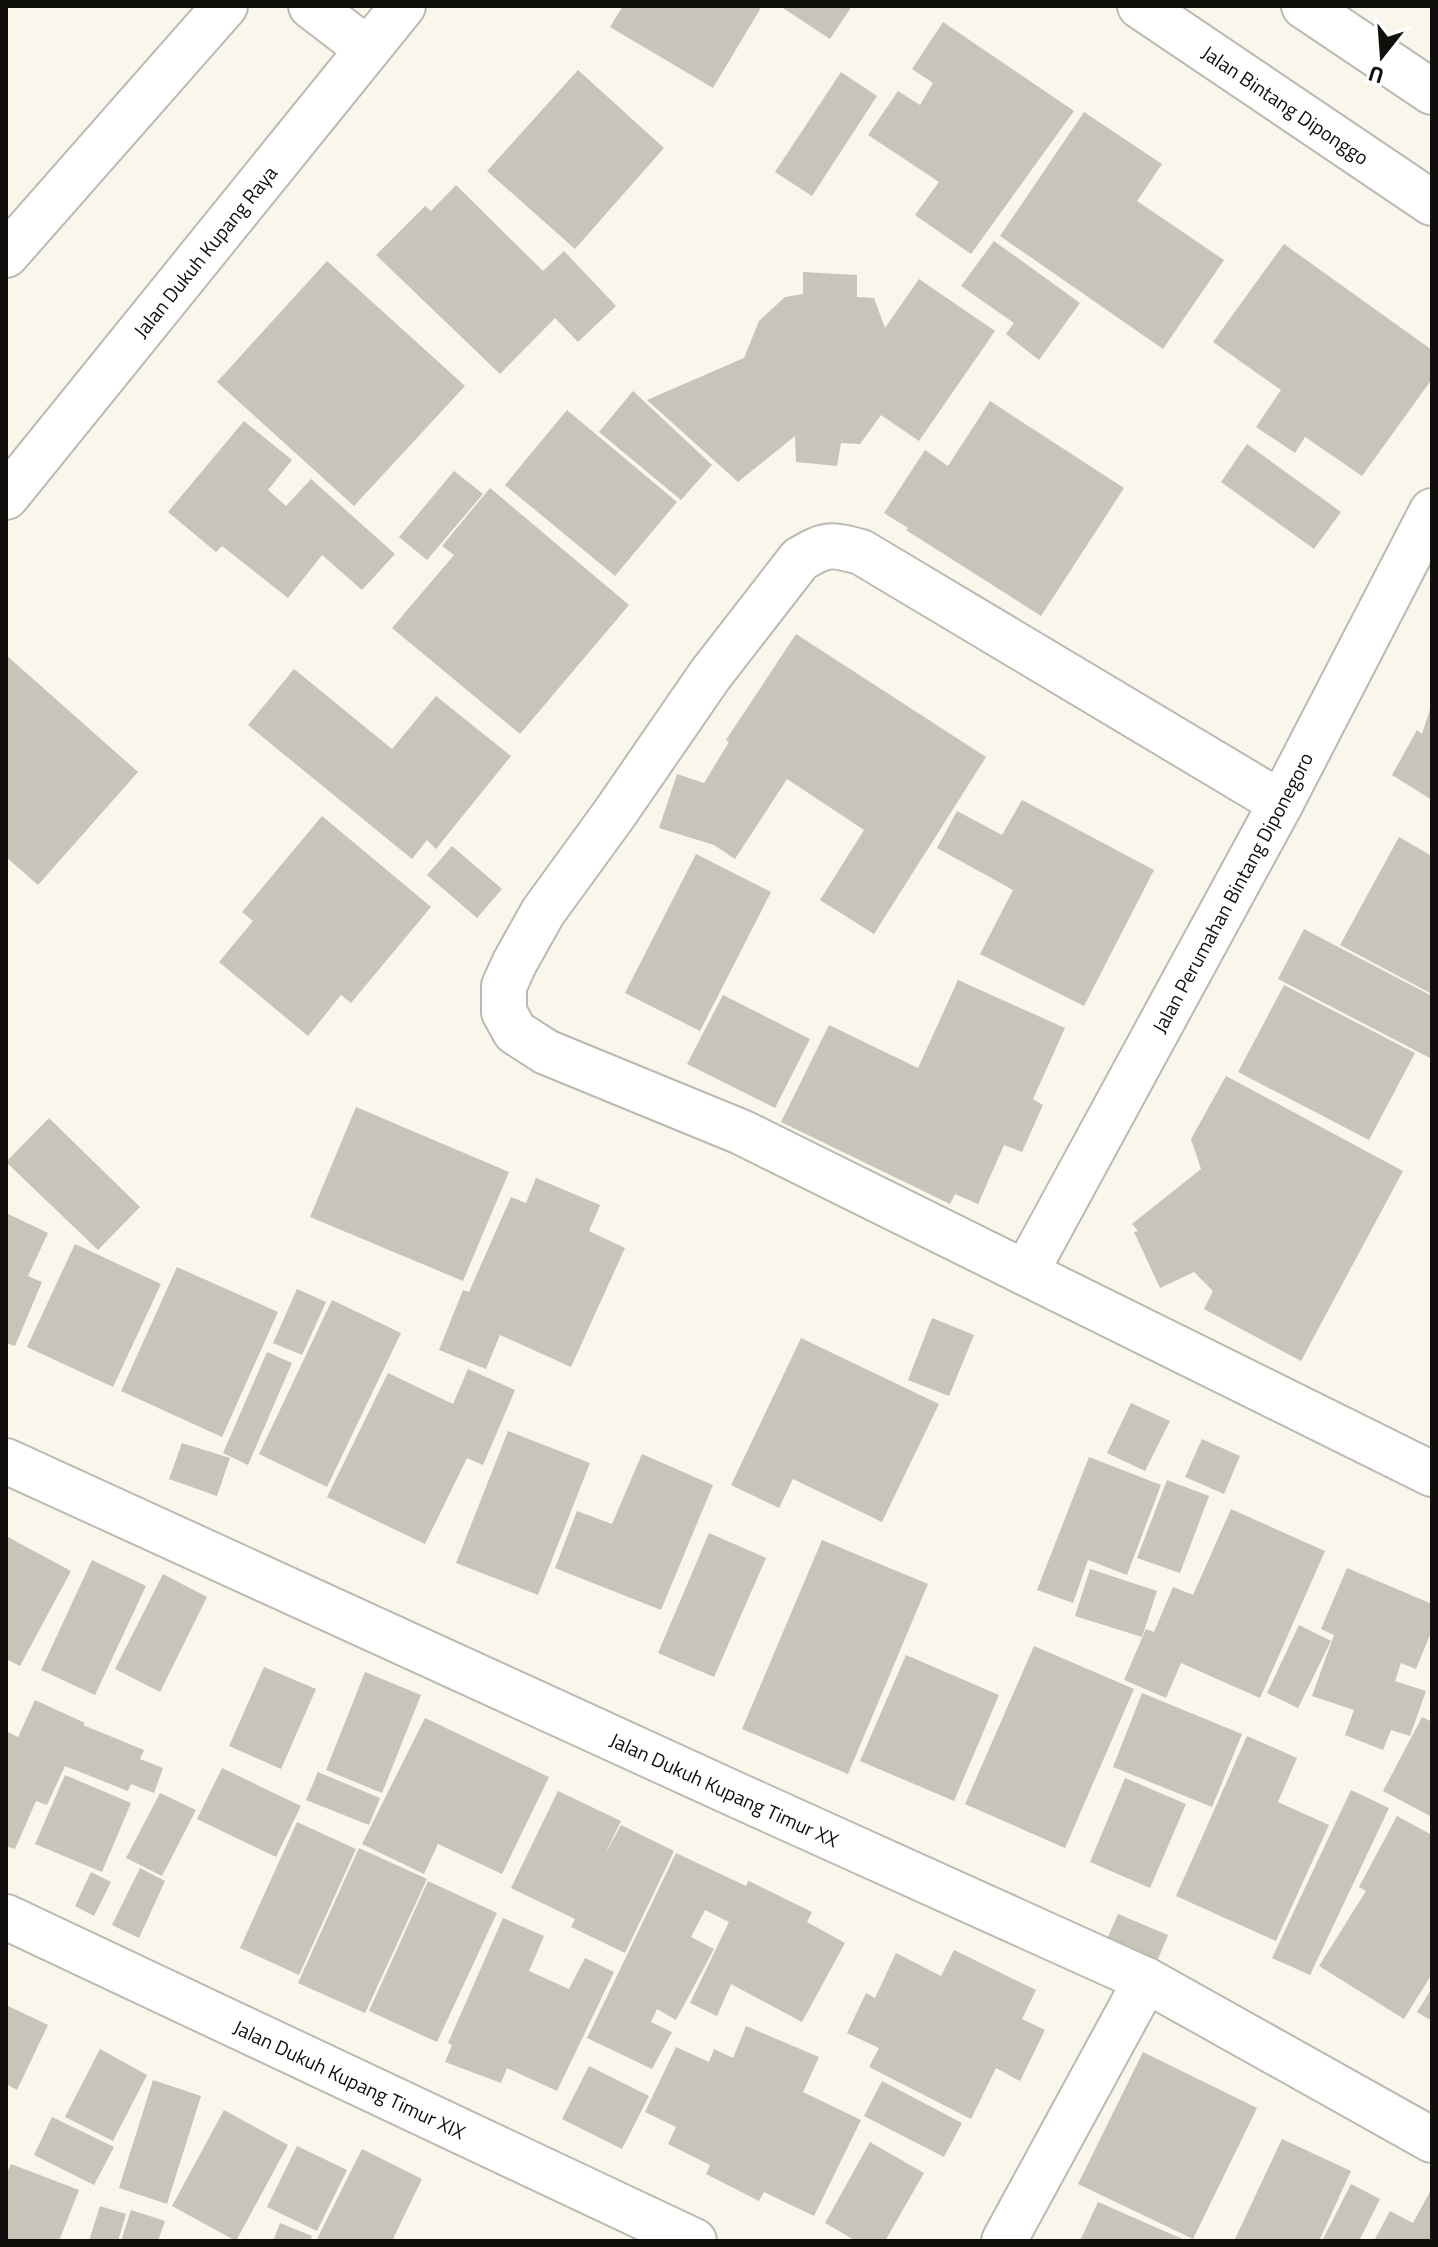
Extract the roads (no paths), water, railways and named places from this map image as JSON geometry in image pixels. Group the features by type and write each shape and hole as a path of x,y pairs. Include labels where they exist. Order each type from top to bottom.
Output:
{"street":[{"path":"6,255 225,6"},
{"path":"311,6 367,49"},
{"name":"Jalan Dukuh Kupang Raya","path":"6,497 403,6"},
{"name":"Jalan Bintang Diponggo","path":"1140,6 1432,203"},
{"path":"1304,6 1432,92"},
{"name":"Jalan Perumahan Bintang Diponegoro","path":"1026,1272 1281,803 1432,511"},
{"path":"1281,803 861,552 837,545 820,547 800,559 710,675 543,912 504,986 504,1012 515,1032 546,1052 741,1132 1432,1474"},
{"name":"Jalan Dukuh Kupang Timur XX","path":"6,1461 1146,1980 1432,2140"},
{"name":"Jalan Dukuh Kupang Timur XIX","path":"6,1917 694,2241"},
{"path":"1004,2241 1146,1980"}]}
